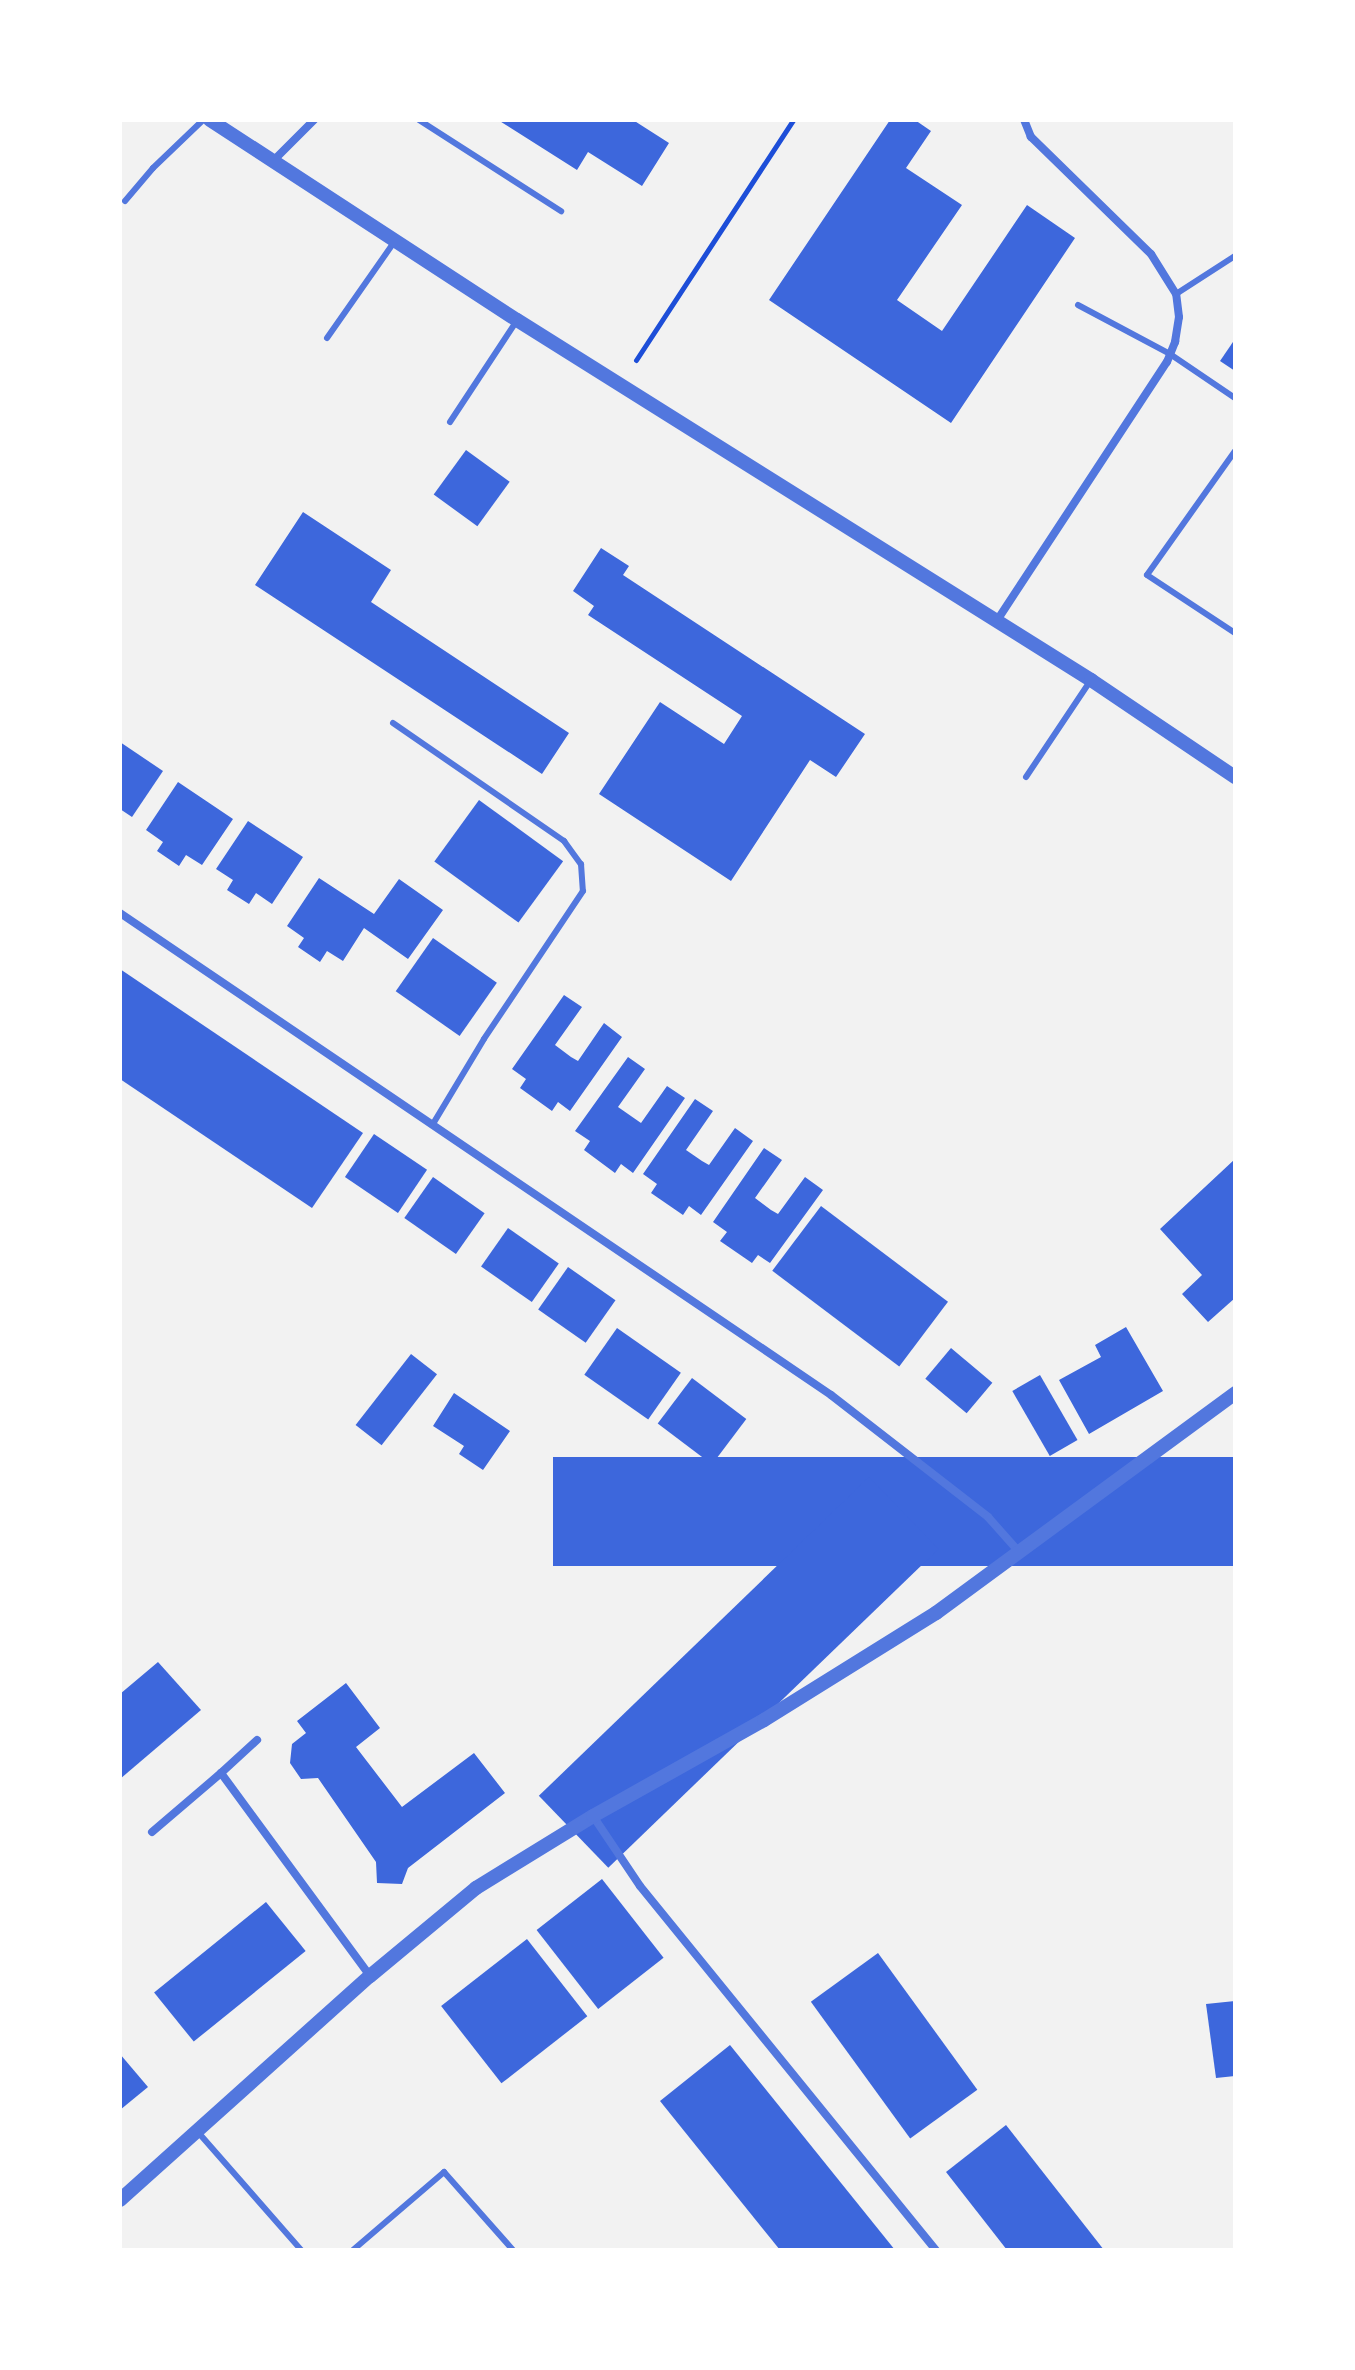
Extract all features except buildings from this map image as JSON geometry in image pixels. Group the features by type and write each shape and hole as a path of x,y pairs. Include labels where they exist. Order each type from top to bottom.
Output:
{"street":[{"path":"210,120 517,320 1091,680 1235,777"},
{"path":"273,162 314,120"},
{"path":"996,622 1170,354 1179,317 1176,294 1151,254 1031,137 1024,120"},
{"path":"120,913 831,1395 988,1517 1020,1553"},
{"path":"120,2200 370,1976 476,1888 593,1816 764,1720 936,1613 1235,1393"},
{"path":"152,1832 257,1740"},
{"path":"221,1773 370,1976"},
{"path":"593,1816 640,1886 936,2250"}],"lane":[{"path":"125,201 153,168 203,120"},
{"path":"419,120 561,211"},
{"path":"327,338 395,241"},
{"path":"1176,294 1235,256"},
{"path":"1078,305 1170,354 1235,398"},
{"path":"450,422 517,320"},
{"path":"1235,451 1147,575 1235,633"},
{"path":"1026,777 1091,680"},
{"path":"393,723 564,841 581,864 583,891 484,1039 433,1124"},
{"path":"197,2131 301,2250"},
{"path":"353,2250 444,2172 513,2250"}],"path":[{"path":"620,384 793,120"}]}
